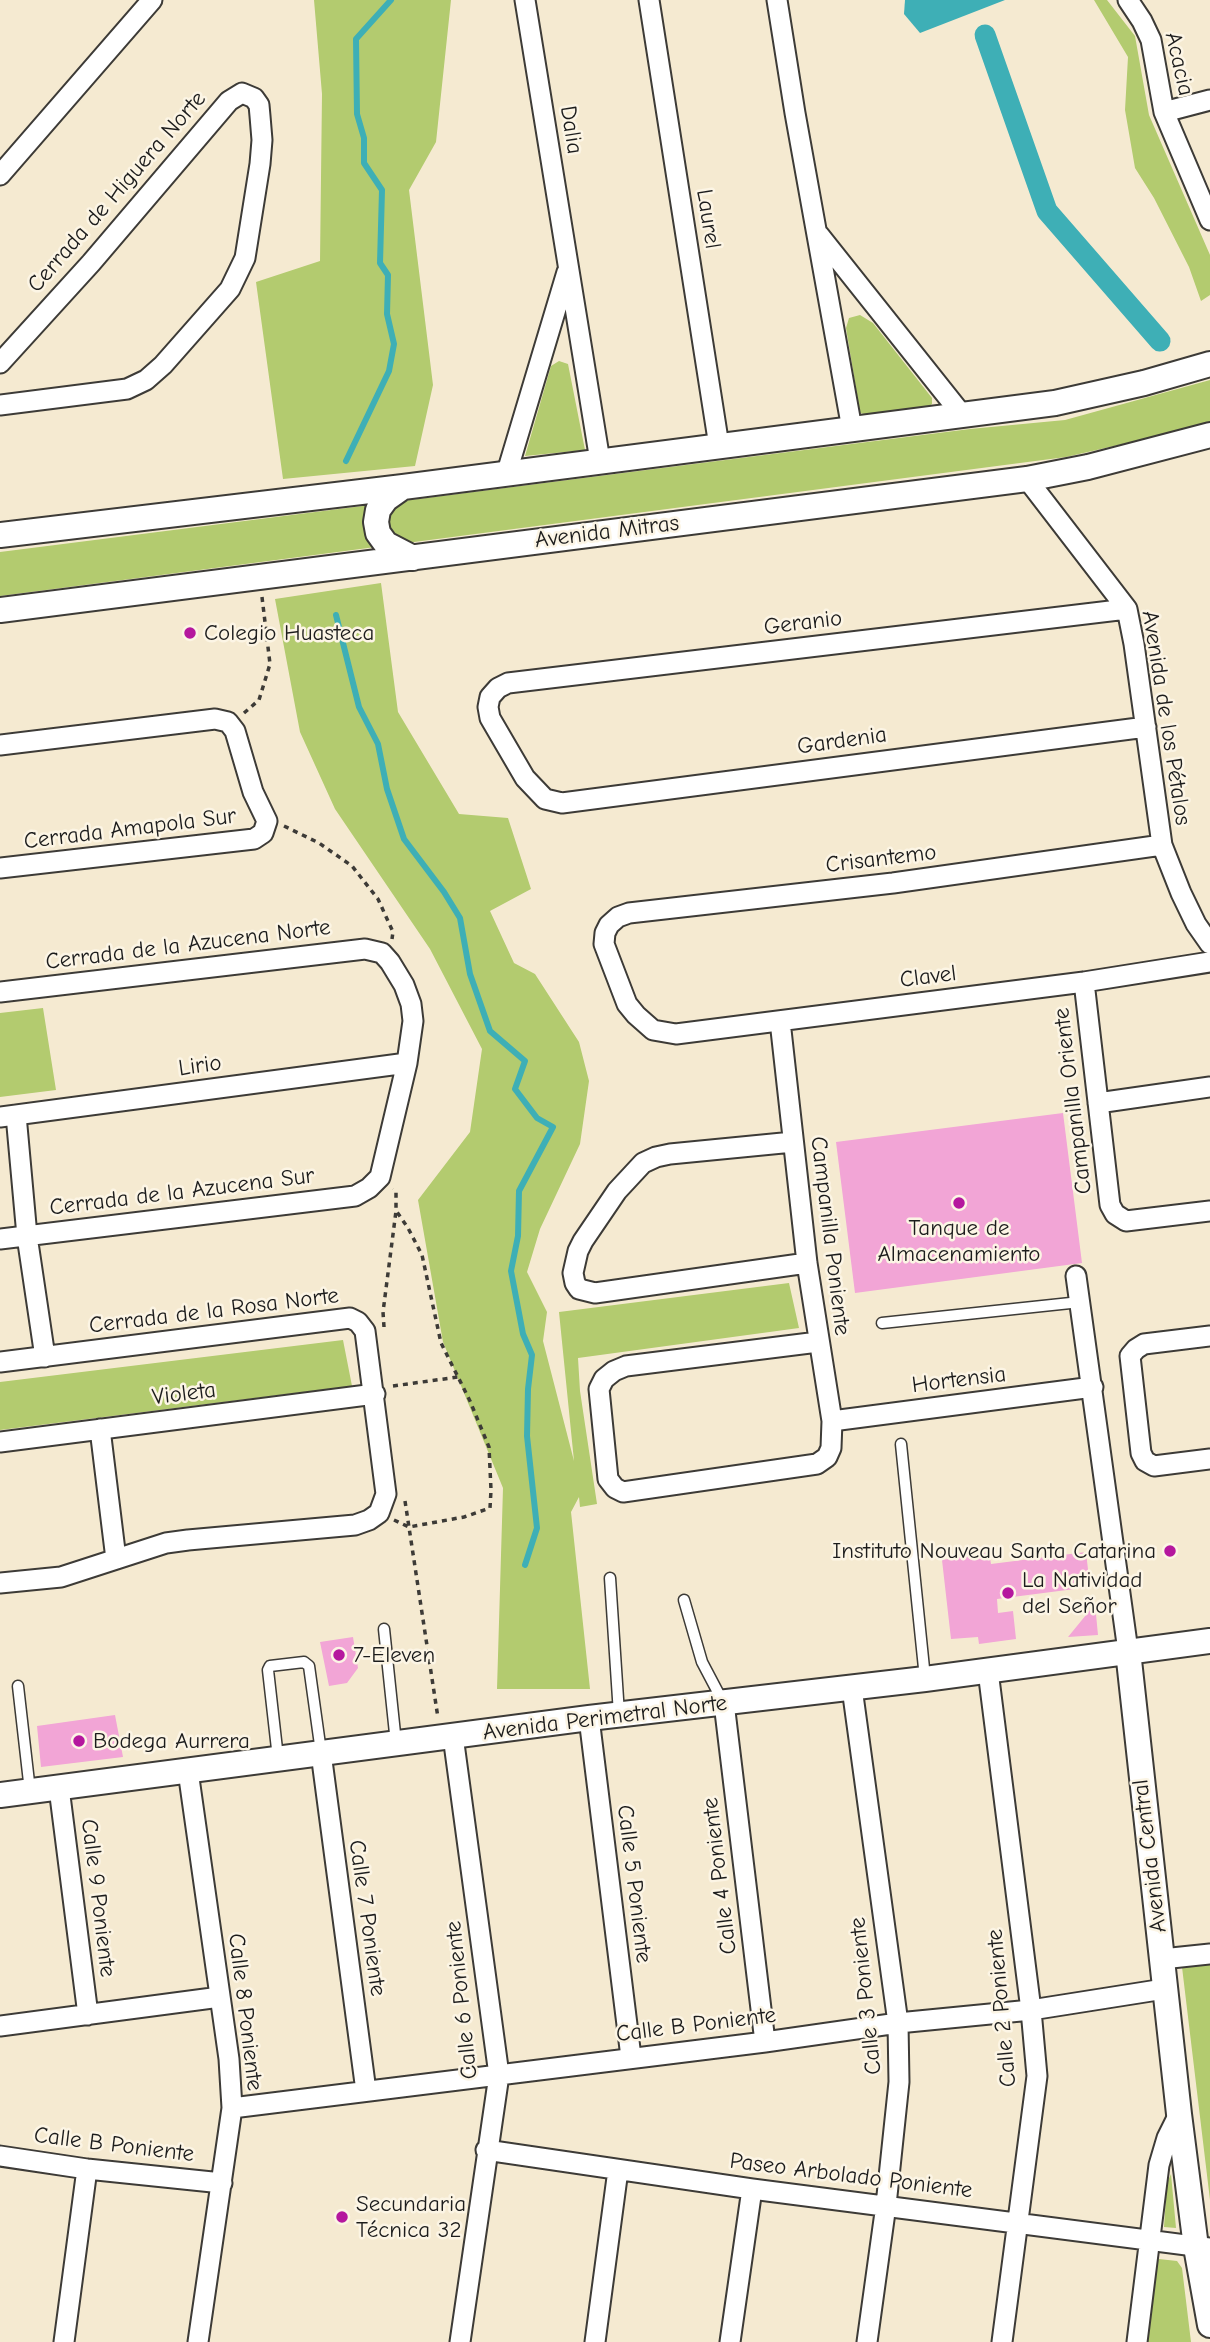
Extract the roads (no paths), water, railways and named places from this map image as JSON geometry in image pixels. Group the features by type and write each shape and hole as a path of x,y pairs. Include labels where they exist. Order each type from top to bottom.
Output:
{"street":[{"path":"0,175 152,0"},
{"name":"Laurel","path":"649,0 719,446"},
{"path":"777,0 852,429"},
{"name":"Acacia","path":"1128,0 1151,40 1164,112 1210,220"},
{"name":"Dalia","path":"531,1 600,461"},
{"name":"Cerrada de Higuera Norte","path":"0,363 91,263 229,101 236,95 249,94 259,105 261,152 245,258 230,289 163,365 146,380 127,389 0,405"},
{"path":"1164,112 1210,100"},
{"path":"816,231 963,416"},
{"name":"Dalia","path":"507,472 569,268"},
{"path":"0,536 1055,403 1144,383 1210,364"},
{"name":"Avenida Mitras","path":"0,610 1027,479 1088,467 1210,435"},
{"name":"Avenida de los Pétalos","path":"1027,479 1127,609 1135,644 1162,845 1196,924 1210,944"},
{"path":"403,487 386,499 378,510 376,522 386,544 413,558"},
{"name":"Geranio","path":"545,799 525,778 490,718 490,697 498,688 508,683 1127,609"},
{"name":"Cerrada Amapola Sur","path":"0,745 215,719 228,722 235,731 265,827 254,839 0,869"},
{"name":"Gardenia","path":"545,799 562,803 1146,727"},
{"name":"Crisantemo","path":"653,1030 627,1004 604,944 609,925 618,917 629,913 893,883 1162,845"},
{"name":"Cerrada de la Azucena Norte","path":"0,992 365,949 386,957 404,985 411,1004 413,1021 407,1063"},
{"name":"Clavel","path":"653,1030 676,1034 1084,982 1210,962"},
{"name":"Campanilla Oriente","path":"1084,982 1110,1205 1115,1214 1126,1221 1210,1211"},
{"name":"Campanilla Poniente","path":"780,1021 807,1263 832,1421 831,1448 827,1457 817,1464 623,1492 615,1488 608,1479 598,1401 599,1389 604,1379 614,1371 626,1366 818,1342"},
{"name":"Lirio","path":"8,1116 407,1063"},
{"name":"Cerrada de la Azucena Sur","path":"0,1239 355,1196 374,1183 407,1063"},
{"path":"1098,1103 1210,1087"},
{"path":"8,1116 45,1357"},
{"path":"793,1142 670,1154 643,1163 617,1191 578,1251 573,1273 579,1289 595,1293 807,1263"},
{"name":"Avenida Central","path":"1076,1276 1128,1651 1179,2113 1203,2247 1210,2320"},
{"name":"Cerrada de la Rosa Norte","path":"0,1362 350,1318 358,1322 365,1331 386,1494 379,1513 355,1525 188,1539 116,1559"},
{"path":"1210,1336 1144,1345 1130,1356 1140,1453 1145,1461 1154,1466 1210,1459"},
{"name":"Hortensia","path":"832,1421 1093,1387"},
{"name":"Violeta","path":"0,1442 375,1394"},
{"path":"0,1583 61,1577 116,1559 100,1429"},
{"name":"Avenida Perimetral Norte","path":"0,1795 589,1718 852,1688 1210,1642"},
{"name":"Calle 2 Poniente","path":"988,1671 1037,2076 1002,2342"},
{"name":"Calle 3 Poniente","path":"852,1688 898,2023 899,2082 886,2206 867,2342"},
{"name":"Calle 4 Poniente","path":"724,1703 765,2042"},
{"name":"Calle 5 Poniente","path":"589,1718 631,2057"},
{"name":"Calle 6 Poniente","path":"447,1737 499,2075 460,2342"},
{"name":"Calle 7 Poniente","path":"321,1753 366,2091"},
{"name":"Calle 8 Poniente","path":"188,1771 230,2070 232,2108 198,2342"},
{"name":"Calle 9 Poniente","path":"59,1787 88,2015"},
{"path":"1162,1959 1210,1954"},
{"name":"Calle B Poniente","path":"232,2108 898,2023 1031,2010 1164,1989"},
{"path":"0,2026 220,1997"},
{"path":"1137,2342 1159,2165 1167,2138 1179,2113"},
{"name":"Paseo Arbolado Poniente","path":"486,2150 752,2189 1203,2247"},
{"name":"Calle B Poniente","path":"0,2156 88,2169 222,2183"},
{"path":"64,2342 88,2169"},
{"path":"595,2342 618,2170"},
{"path":"730,2342 752,2189"}],"lane":[{"path":"882,1323 1080,1302"},
{"path":"901,1444 925,1679"},
{"path":"610,1578 619,1715"},
{"path":"684,1600 702,1662 724,1703"},
{"path":"384,1629 396,1744"},
{"path":"278,1759 268,1670 270,1666 303,1662 309,1666 321,1753"},
{"path":"18,1686 31,1791"}],"water":[{"path":"905,0 1005,0 920,33 904,14"}],"waterway":[{"path":"346,461 389,371 394,344 387,314 388,275 380,263 382,190 364,163 364,138 357,114 356,39 391,0"},
{"path":"985,35 1047,211 1160,341"},
{"path":"336,615 359,707 378,744 387,789 404,839 460,918 470,974 490,1031 525,1061 515,1089 537,1118 553,1127 519,1191 518,1236 511,1271 523,1334 532,1355 527,1436 537,1528 525,1565"}],"place":[{"name":"Colegio Huasteca","path":"190,633"},
{"name":"Tanque de Almacenamiento","path":"959,1203"},
{"name":"Instituto Nouveau Santa Catarina","path":"1170,1551"},
{"name":"La Natividad del Señor","path":"1008,1593"},
{"name":"7-Eleven","path":"339,1655"},
{"name":"Bodega Aurrera","path":"79,1741"},
{"name":"Secundaria Técnica 32","path":"342,2217"}]}
